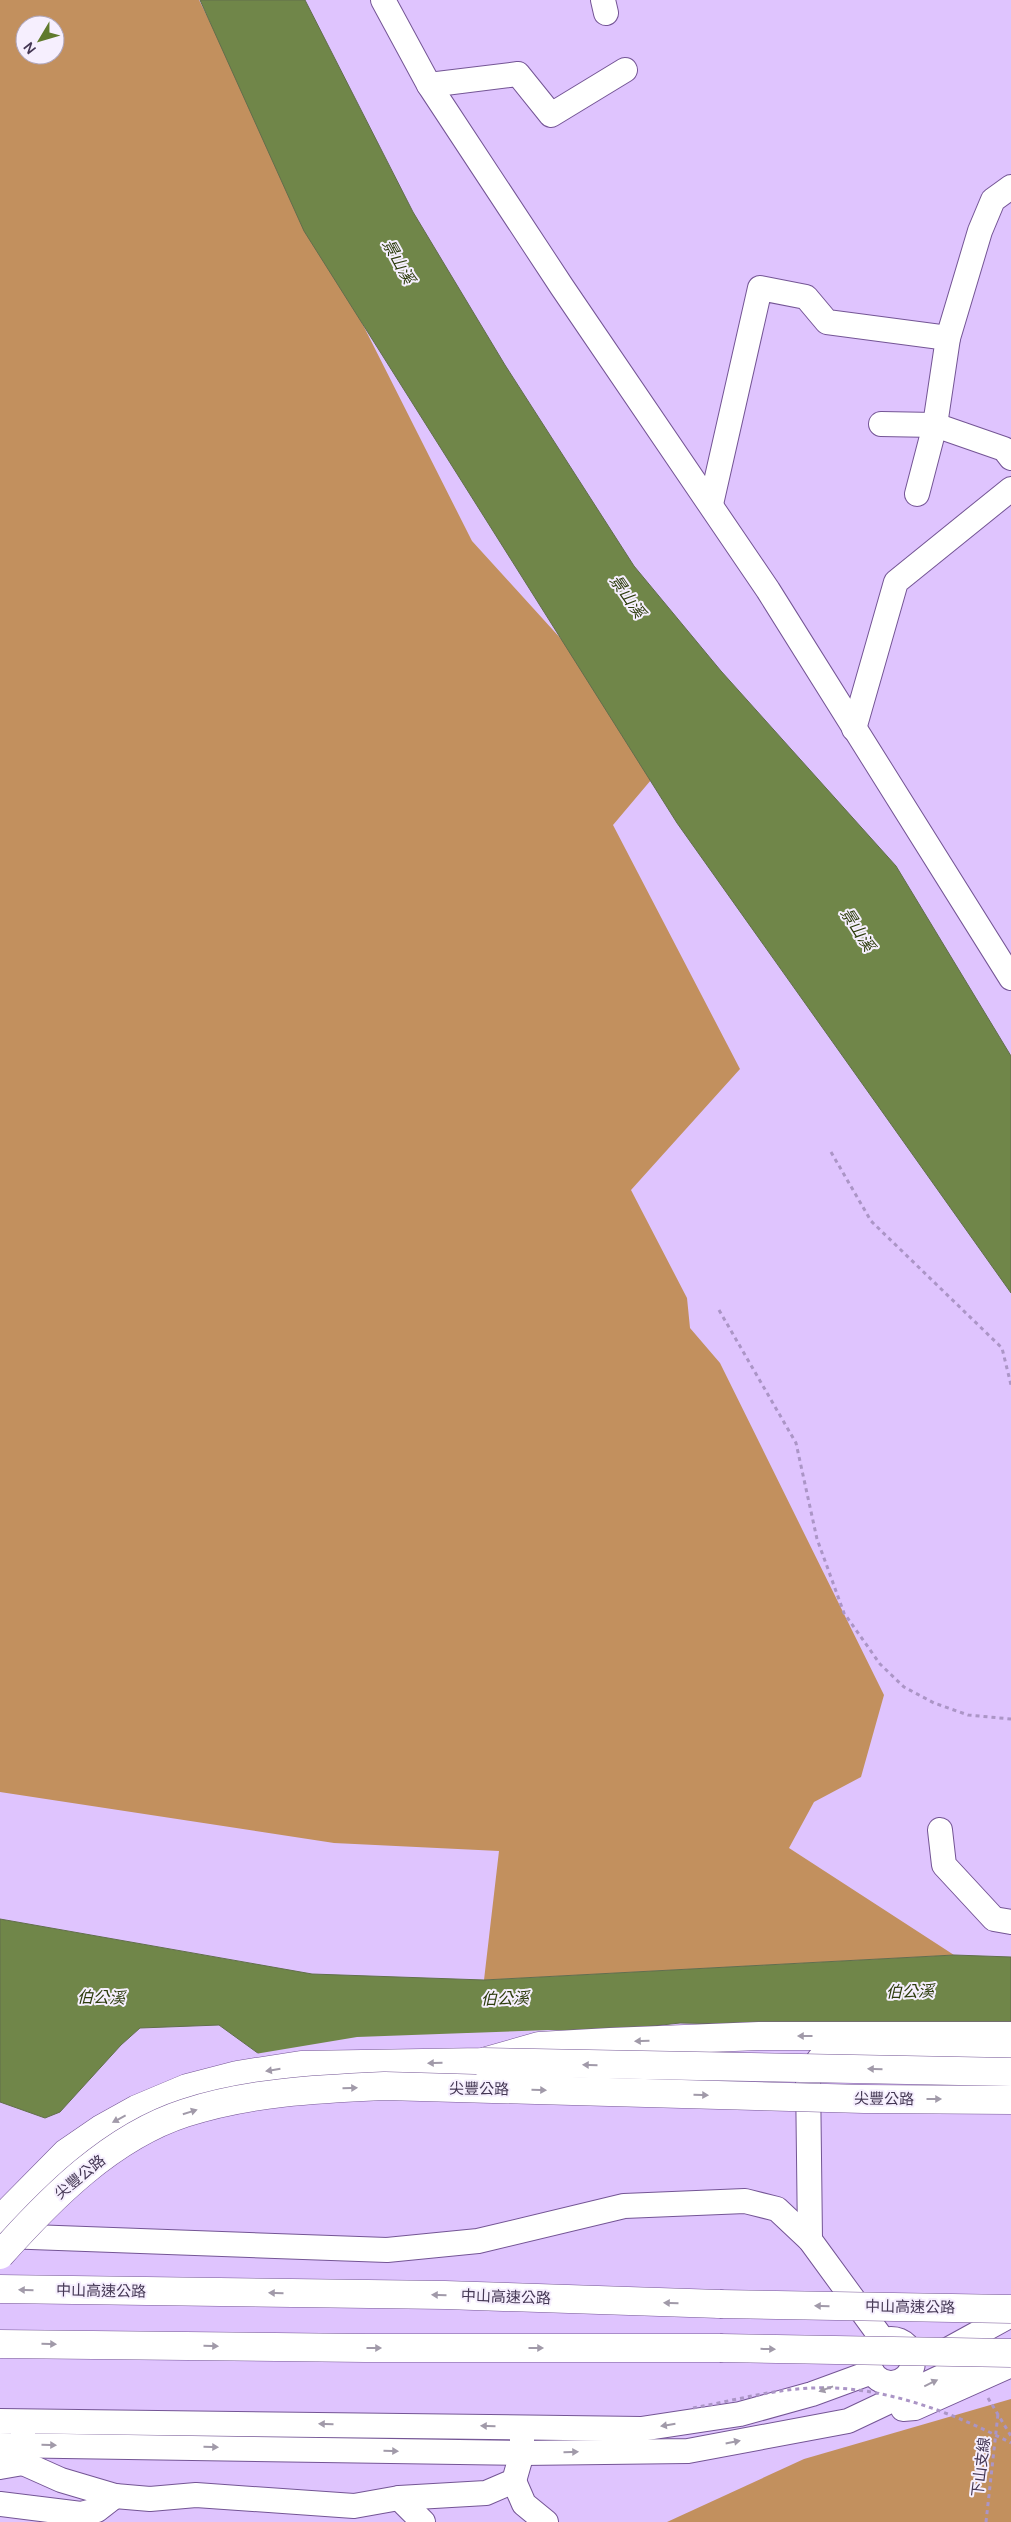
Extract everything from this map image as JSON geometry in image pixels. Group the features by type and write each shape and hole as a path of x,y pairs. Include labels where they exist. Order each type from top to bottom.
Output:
{"main road":[{"path":"484,2062 540,2046 610,2042 758,2036 1011,2036"},
{"name":"尖豐公路","path":"0,2220 66,2153 101,2129 137,2109 187,2088 237,2075 301,2065 484,2062 1011,2072"},
{"name":"尖豐公路","path":"0,2255 44,2206 85,2170 133,2137 184,2113 217,2104 307,2089 385,2086 864,2099 1011,2100"},
{"name":"中山高速公路","path":"0,2289 445,2295 720,2304 1011,2309"},
{"path":"0,2344 365,2348 720,2348 1011,2353"}],"street":[{"path":"383,0 429,85 562,287 711,504 1011,978"},
{"path":"429,85 518,74 551,115 625,70"},
{"path":"917,494 935,425 948,338 980,231 993,200 1011,187"},
{"path":"711,504 760,288 806,297 827,322 948,338"},
{"path":"881,424 935,425 1004,449 1011,458"},
{"path":"854,729 896,582 1011,489"},
{"path":"940,1830 944,1864 994,1919 1011,1922"},
{"path":"810,2240 808,2075 820,2058 840,2050 1011,2055"},
{"path":"0,2236 388,2250 478,2241 624,2206 745,2201 777,2209 810,2240 883,2340"},
{"path":"912,2370 912,2355 909,2348 897,2340 883,2340 871,2350 869,2357 872,2372 882,2381 896,2383 912,2370 1011,2315"},
{"path":"14,2443 522,2453 688,2451 848,2421 872,2412 1011,2344"},
{"path":"872,2412 915,2408 1011,2365"},
{"path":"0,2445 522,2426 641,2429 740,2414 812,2394 872,2372"},
{"path":"522,2426 522,2453 514,2481 524,2504 546,2522"},
{"path":"14,2443 61,2480 115,2496 150,2499 196,2495 356,2518 399,2498 486,2493 514,2481"},
{"path":"0,2504 81,2518 97,2510 115,2496"},
{"path":"399,2498 423,2522"}],"path":[{"path":"831,1152 871,1221 1002,1348 1011,1385"},
{"path":"719,1310 796,1443 817,1539 844,1613 880,1664 904,1687 934,1703 968,1716 1011,1720"},
{"path":"693,2408 814,2388 858,2391 913,2400 987,2430 1011,2443"},
{"path":"990,2401 1011,2436"},
{"name":"下山支線","path":"986,2522 998,2414"}],"shaded area":[{"path":"0,0 199,0 472,541 661,749 651,780 613,825 740,1069 631,1190 687,1298 690,1328 720,1363 884,1695 861,1777 814,1802 789,1848 954,1955 484,1980 499,1851 334,1843 0,1792"},
{"path":"1011,2399 1011,2522 667,2522 804,2459"}],"water":[{"name":"景山溪","path":"200,0 305,0 413,212 505,365 634,566 721,671 896,866 1011,1056 1011,1293 677,823 304,231"},
{"name":"伯公溪","path":"0,1919 312,1974 484,1980 954,1955 1011,1957 1011,2029 680,2023 277,2067 219,2025 140,2028 121,2045 60,2112 45,2118 0,2102"}],"pier":[{"path":"549,2030 617,2033 560,2051 276,2070 255,2054 357,2037"}]}
